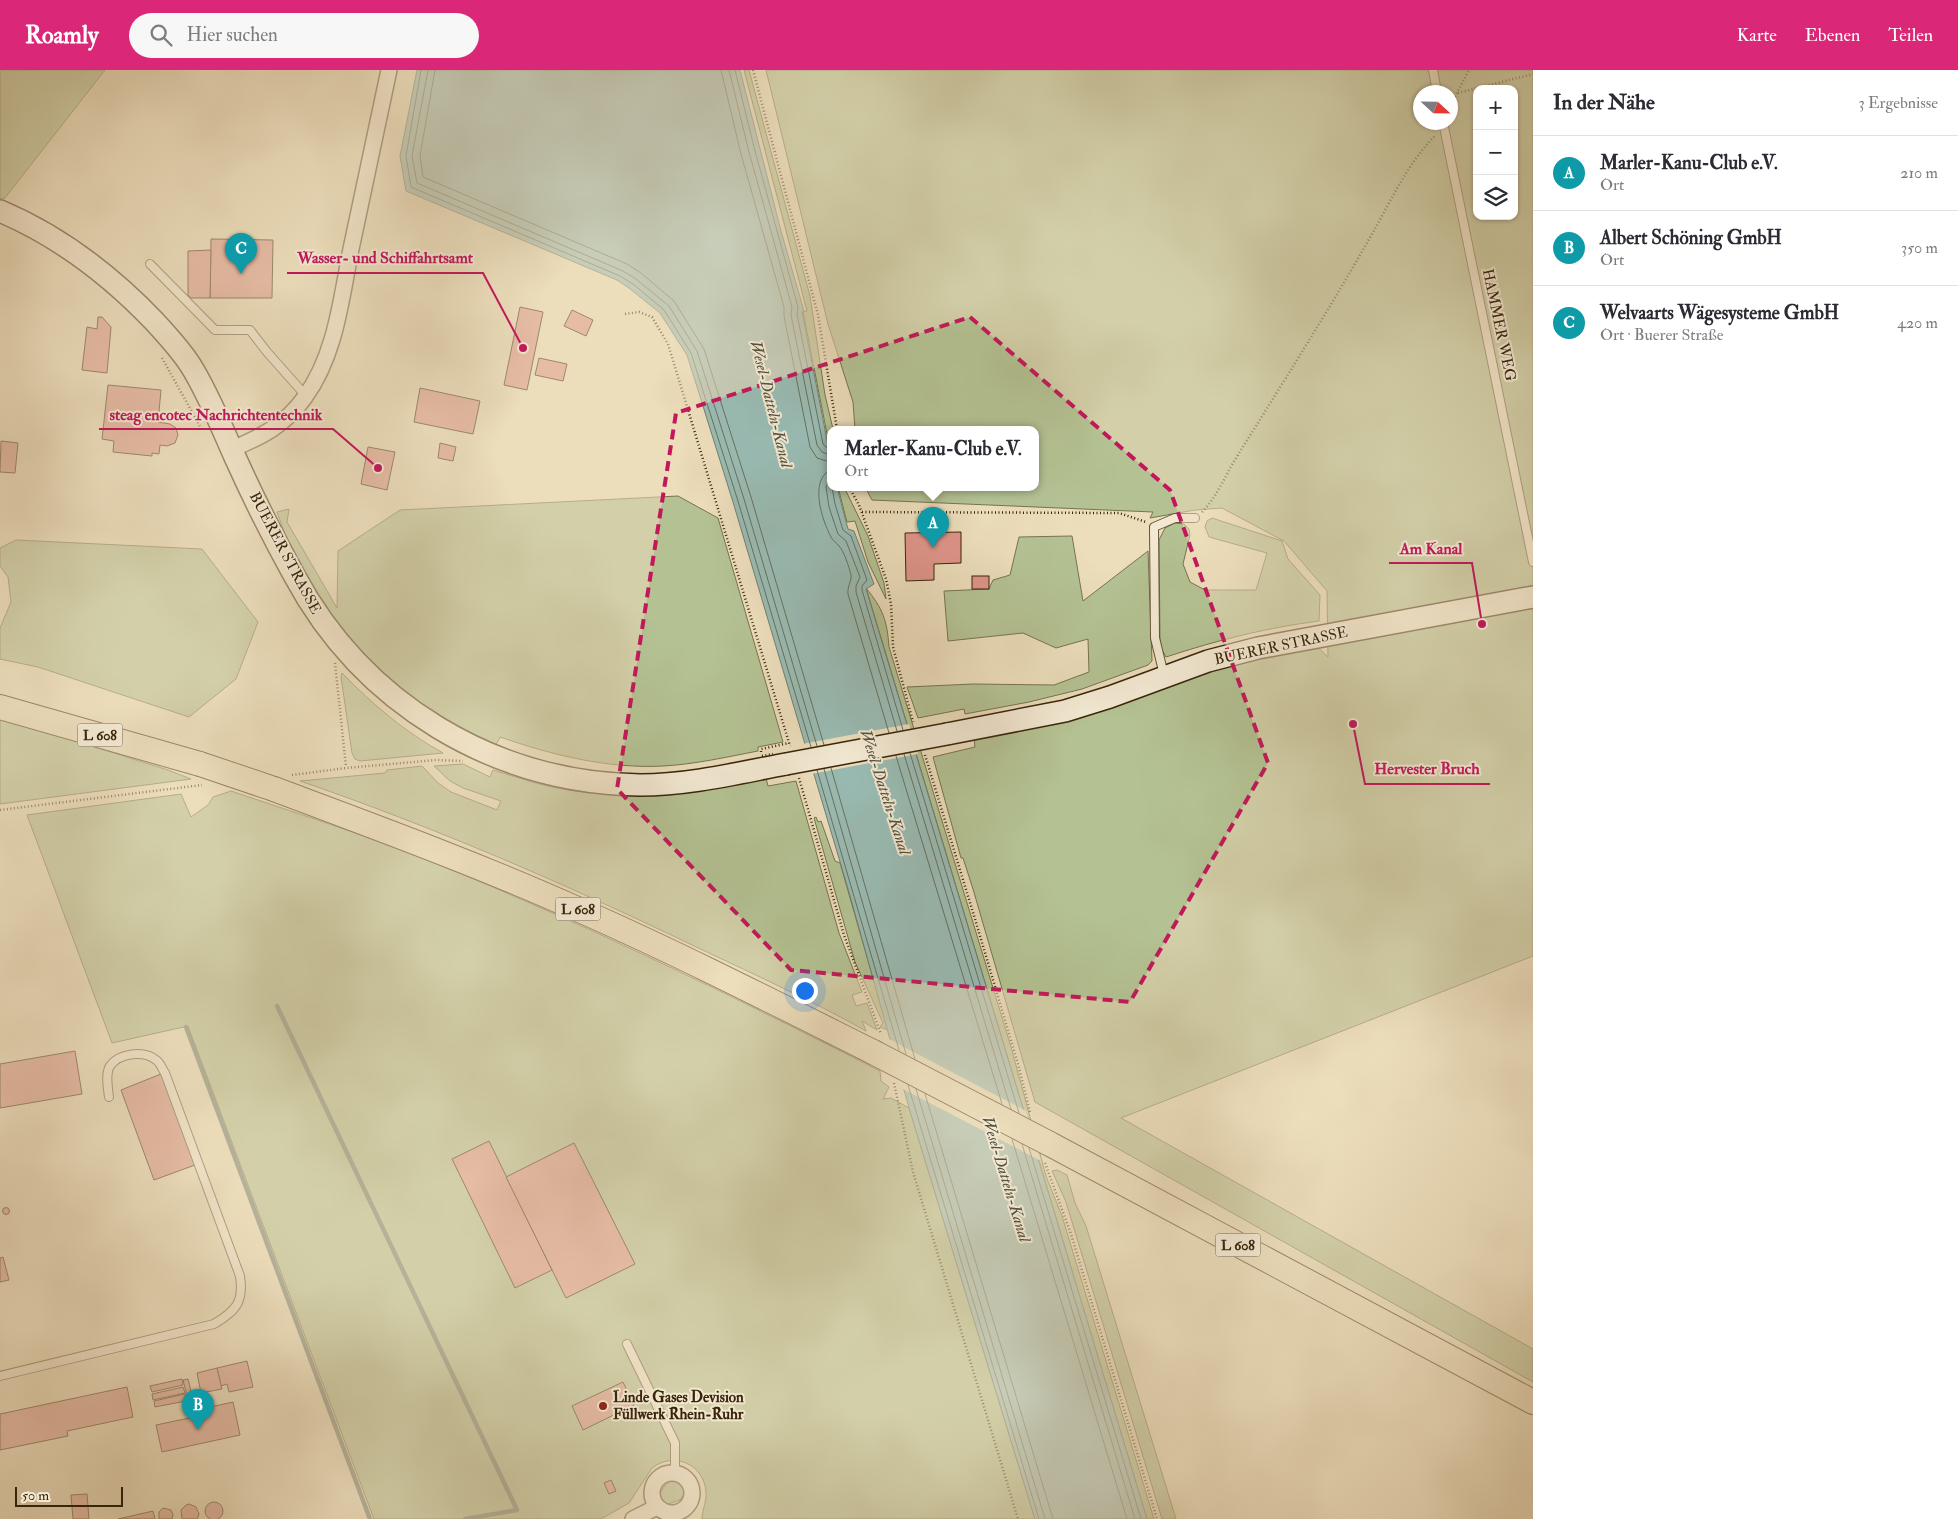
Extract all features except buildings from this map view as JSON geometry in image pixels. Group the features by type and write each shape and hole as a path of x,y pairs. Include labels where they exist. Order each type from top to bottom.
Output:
{"main road":[{"name":"L 608","path":"0,707 202,774 281,782 584,912 718,975 878,1046 1046,1152 1533,1402"}],"street":[{"path":"232,449 266,434 286,419 306,396 325,362 332,340 388,70"},
{"name":"BUERER STRASSE","path":"0,211 53,238 74,252 130,296 162,330 191,367 225,431 295,577 343,649 363,670 402,704 440,730 495,756 533,769 579,780 609,783 640,785 682,782 1065,711 1233,654 1281,642 1533,598"},
{"path":"675,1473 688,1479 691,1486 691,1500 688,1506 676,1513 669,1514 657,1507 653,1501 652,1487 661,1476 675,1473"},
{"path":"633,1519 657,1507"}],"lane":[{"path":"1433,70 1436,85"},
{"name":"HAMMER WEG","path":"1445,130 1533,562"},
{"path":"150,264 216,330 250,330 306,396"},
{"path":"1164,677 1155,638 1154,527 1174,518 1195,518"},
{"path":"0,1376 214,1324 231,1314 238,1304 242,1289 240,1276 165,1073 157,1060 145,1054 131,1055 118,1059 109,1068 107,1084 109,1097"},
{"path":"627,1344 676,1443 675,1473"}],"path":[{"path":"753,70 818,315 836,426"},
{"path":"1458,93 1470,70"},
{"path":"1458,93 1533,74"},
{"path":"1195,518 1210,504 1357,260 1410,167 1424,147 1438,133"},
{"path":"625,314 639,312 652,317 668,344 844,935 878,1022 878,1046"},
{"path":"851,491 862,512 886,580 896,662 914,725"},
{"path":"862,512 1119,513 1143,520 1154,527"},
{"path":"335,662 346,768"},
{"path":"923,750 975,918 1032,1118"},
{"path":"281,782 346,768 436,760 464,761"},
{"path":"0,810 202,774"},
{"path":"893,1080 913,1172 1018,1519"},
{"path":"1046,1152 1157,1519"}],"highlighted area":[{"path":"970,317 1170,490 1268,763 1130,1002 791,970 617,789 676,413"}],"green space":[{"path":"0,70 105,70 4,199 0,198"},
{"path":"744,70 749,70 810,296 825,395 832,426 827,426 827,434 803,312 807,311"},
{"path":"766,70 1533,70 1533,956 1121,1118 1533,1349 1533,1382 1035,1102 973,889 963,858 961,858 933,757 975,747 974,738 1239,661 1315,645 1328,657 1327,591 1284,541 1222,508 1195,510 1150,518 1153,512 872,500 867,491 1039,491 1039,426 855,426 853,402 828,324"},
{"path":"839,491 846,491 868,536 884,583 886,599 868,562 855,521 847,522"},
{"path":"678,496 718,518 783,742 758,747 758,751 700,762 664,766 601,763 540,750 500,737 496,745 438,717 385,679 327,614 291,550 277,512 289,509 287,522 337,608 338,551 400,510"},
{"path":"1212,518 1282,541 1288,559 1320,595 1319,621 1242,635 1166,657 1160,641 1159,540 1165,528 1175,523 1184,524 1189,529 1190,535 1183,564 1190,582 1205,590 1256,590 1267,553 1209,537 1205,527 1207,521"},
{"path":"1072,536 1083,601 1148,551 1152,661 1148,665 1082,689 1029,702 965,714 964,709 918,718 907,687 973,684 1054,685 1089,672 1088,639 1056,648 1023,633 948,641 944,591 989,589 993,580 1010,575 1019,537"},
{"path":"16,540 202,549 258,622 236,679 189,717 38,667 0,659 0,628 11,602 8,577 0,566 0,548"},
{"path":"866,588 883,615 889,647 1011,1047 1046,1176 1062,1216 1154,1519 1147,1519"},
{"path":"342,673 390,717 443,753 360,761 355,759 352,753"},
{"path":"0,719 28,726 191,779 0,804"},
{"path":"463,764 490,777 493,770 552,787 607,794 660,794 712,788 766,778 768,786 796,781 839,933 862,992 852,995 856,1006 867,1003 877,1030 862,1021 866,1031 779,986 642,921 498,857 400,817 300,781 385,773 387,770 422,766 438,783 451,792 497,810 501,801 463,788 450,781 434,766"},
{"path":"231,791 378,841 522,899 702,982 880,1071 881,1081 889,1087 883,1099 891,1098 909,1108 1035,1519 702,1519 706,1492 700,1474 686,1463 669,1461 652,1468 629,1503 601,1519 374,1519 188,1026 112,1043 27,815 181,794 191,817 208,805 213,797"},
{"path":"816,817 818,822 821,821 835,861 840,863 888,1030 880,1027 883,1023 855,962 814,818"},
{"path":"1057,1170 1067,1175 1075,1203 1086,1226 1176,1519 1162,1519 1066,1202 1052,1171"},
{"path":"673,1480 682,1484 685,1488 685,1493 680,1500 665,1505 659,1499 660,1493 665,1485"}],"water":[{"name":"Wesel-Datteln-Kanal","path":"417,70 740,70 781,231 804,311 802,312 827,440 827,491 838,491 848,529 854,531 874,584 866,589 1147,1519 1035,1519 909,1108 849,892 733,502 687,355 660,313 617,280 406,191 400,156"}],"pier":[{"path":"909,724 918,754 811,774 802,744"},
{"path":"887,1038 1026,1111 1041,1161 901,1088"}],"waterway":[{"path":"277,1006 517,1510 465,1519"},
{"path":"186,1027 370,1519"}],"place":[{"name":"Welvaarts Wägesysteme GmbH","path":"241,274"},
{"name":"Wasser- und Schiffahrtsamt","path":"523,348"},
{"name":"steag encotec Nachrichtentechnik","path":"378,468"},
{"name":"Marler-Kanu-Club e.V.","path":"933,548"},
{"name":"Am Kanal","path":"1482,624"},
{"name":"Hervester Bruch","path":"1353,724"},
{"name":"Linde Gases Devision Füllwerk Rhein-Ruhr","path":"603,1406"},
{"name":"Albert Schöning GmbH","path":"198,1430"}]}
